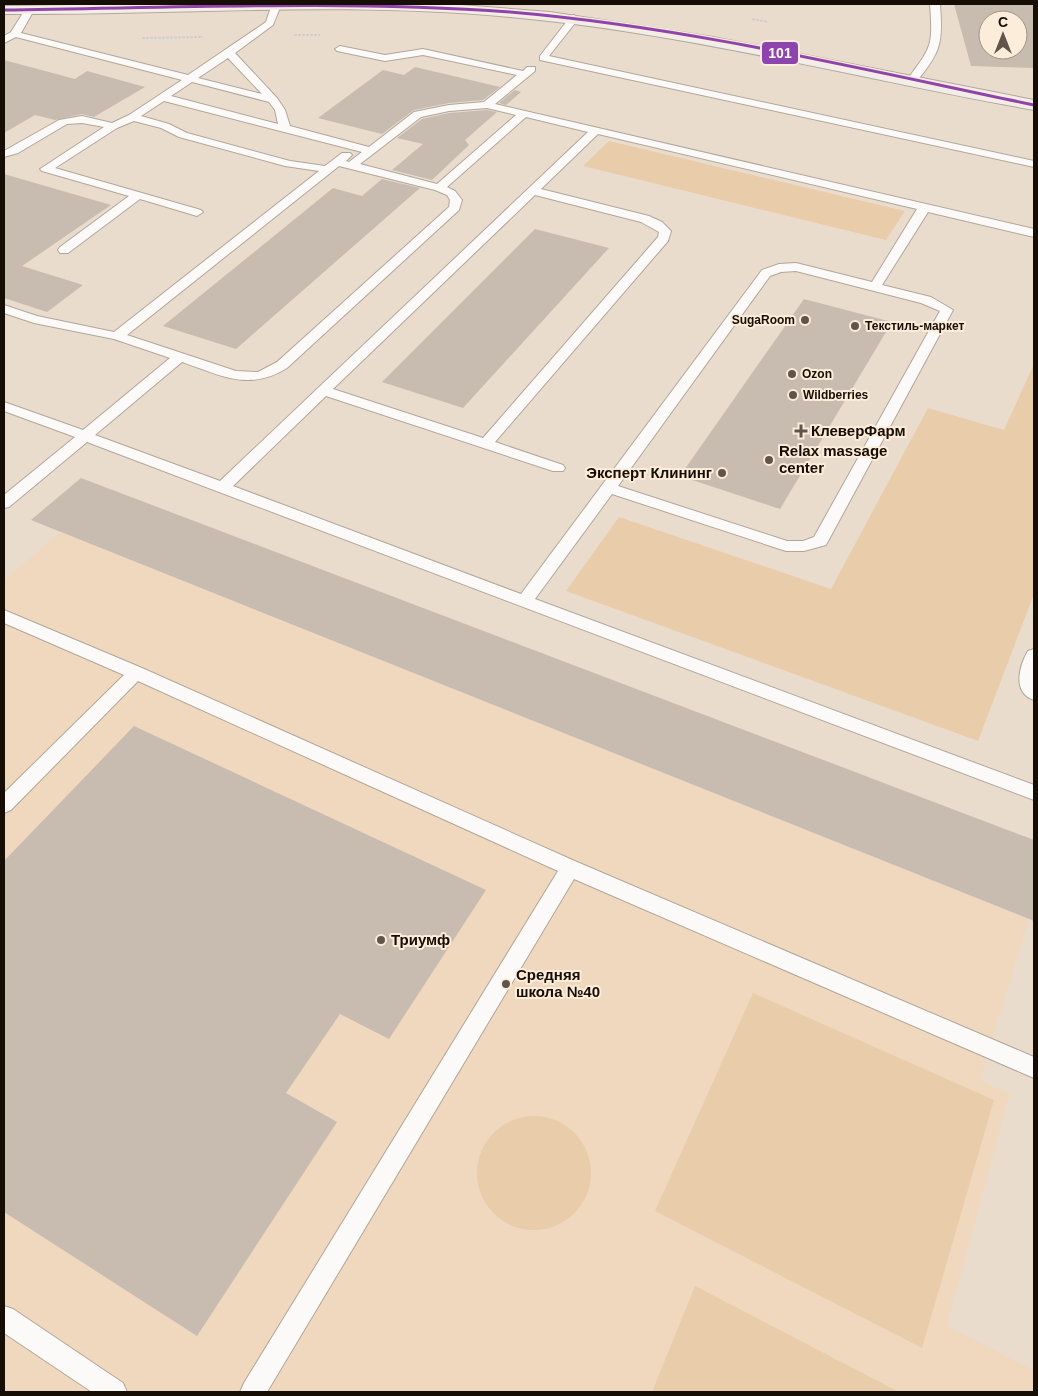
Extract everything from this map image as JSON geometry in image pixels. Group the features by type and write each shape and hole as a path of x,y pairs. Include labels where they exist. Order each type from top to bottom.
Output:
{"main road":[{"path":"4,10 86,6 276,5 419,5 468,8 574,18 702,39 1034,105"}],"lane":[{"path":"912,80 930,60 936,48 935,4"},
{"path":"197,212 46,169 113,126 133,117 230,52 270,23 276,5"},
{"path":"4,40 15,34 30,10"},
{"path":"487,105 543,58 574,18"},
{"path":"15,34 273,100"},
{"path":"340,49 380,58 393,58 413,52 423,52 525,74"},
{"path":"230,52 273,100 280,110 285,129"},
{"path":"543,58 1034,164"},
{"path":"162,97 371,150"},
{"path":"352,165 411,118 424,111 487,105 1034,233"},
{"path":"439,188 523,114"},
{"path":"4,309 34,319 117,336 234,376 251,378 269,374 282,365 455,208 456,200 451,193 439,188 352,165 312,166 290,164 183,135 165,126 133,117"},
{"path":"4,154 14,151 63,122 72,119 82,118 113,126"},
{"path":"223,487 596,131"},
{"path":"117,336 356,146"},
{"path":"486,444 664,238 665,231 658,225 645,219 533,191"},
{"path":"64,250 138,195"},
{"path":"875,287 924,208"},
{"path":"525,601 610,488 766,273 779,268 796,267 926,300 947,310 820,541 804,546 786,546 610,488"},
{"path":"4,503 180,357"},
{"path":"324,391 558,468"},
{"path":"4,406 1034,793"},
{"path":"4,616 136,672 570,868 1034,1068"},
{"path":"1034,655 1027,677 1028,687 1034,693"},
{"path":"4,805 136,672"},
{"path":"253,1392 570,868"},
{"path":"4,1318 114,1392"}],"shaded area":[{"path":"609,141 905,211 886,240 583,166"},
{"path":"1034,364 1034,594 978,741 566,591 619,517 831,589 928,408 1004,430"},
{"name":"Средняя школа №40","path":"60,532 1029,919 980,1080 1010,1094 947,1326 1034,1370 1034,1392 4,1392 4,580"},
{"path":"753,993 994,1100 922,1348 655,1211"},
{"path":"534,1116 556,1120 574,1133 587,1151 591,1173 587,1195 574,1213 556,1226 534,1230 512,1226 494,1213 481,1195 477,1173 481,1151 494,1133 512,1120"},
{"path":"695,1286 899,1392 652,1392"}],"building":[{"path":"954,4 1034,4 1034,68 971,66"},
{"path":"4,60 75,79 87,71 145,87 94,117 82,114 55,120 35,115 4,133"},
{"path":"415,67 500,87 483,100 449,103 414,110 382,134 318,118 383,70 404,75"},
{"path":"515,90 521,92 506,105 499,103"},
{"path":"487,110 497,112 465,140 469,145 432,180 392,170 423,144 397,138 422,119 449,113"},
{"path":"4,174 111,205 22,266 83,285 47,312 4,298"},
{"path":"382,179 420,188 236,349 163,326 333,188 362,196"},
{"path":"535,229 609,248 463,408 382,382"},
{"path":"804,299 892,322 780,509 680,476"},
{"path":"81,478 1034,840 1034,921 31,520"},
{"path":"134,726 486,890 389,1039 340,1014 286,1093 337,1122 197,1336 4,1212 4,861"}],"transit line":[{"name":"101","path":"4,10 384,6 510,12 576,19 708,40 1034,105"}],"place":[{"name":"SugaRoom","path":"805,320"},
{"name":"Текстиль-маркет","path":"855,326"},
{"name":"Ozon","path":"792,374"},
{"name":"Wildberries","path":"793,395"},
{"name":"КлеверФарм","path":"801,431"},
{"name":"Relax massage center","path":"769,460"},
{"name":"Эксперт Клининг","path":"722,473"},
{"name":"Триумф","path":"381,940"},
{"name":"Средняя школа №40","path":"506,984"}]}
